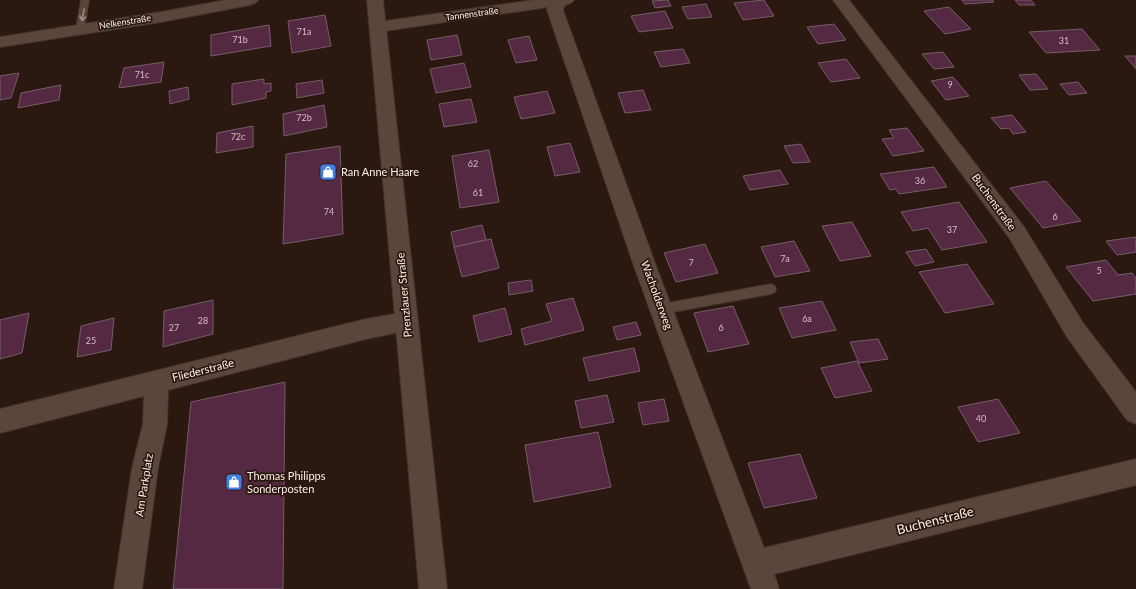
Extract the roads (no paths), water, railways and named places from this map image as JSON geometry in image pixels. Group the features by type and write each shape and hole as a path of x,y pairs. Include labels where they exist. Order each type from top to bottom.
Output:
{"street":[{"name":"Nelkenstraße","path":"0,42 80,30 250,0"},
{"name":"Prenzlauer Straße","path":"375,0 433,589"},
{"name":"Tannenstraße","path":"378,26 561,0"},
{"name":"Wacholderweg","path":"561,0 555,10 662,309 765,589"},
{"name":"Buchenstraße","path":"841,0 1017,234 1034,259 1076,330 1136,412"},
{"name":"Fliederstraße","path":"0,421 366,329 406,322"},
{"name":"Am Parkplatz","path":"128,589 145,468 155,424 156,382"},
{"name":"Buchenstraße","path":"756,564 1136,472"}],"lane":[{"path":"80,30 85,0"},
{"path":"662,309 771,289"}],"place":[{"name":"Ran Anne Haare","path":"328,172"},
{"name":"Thomas Philipps Sonderposten","path":"234,482"}]}
